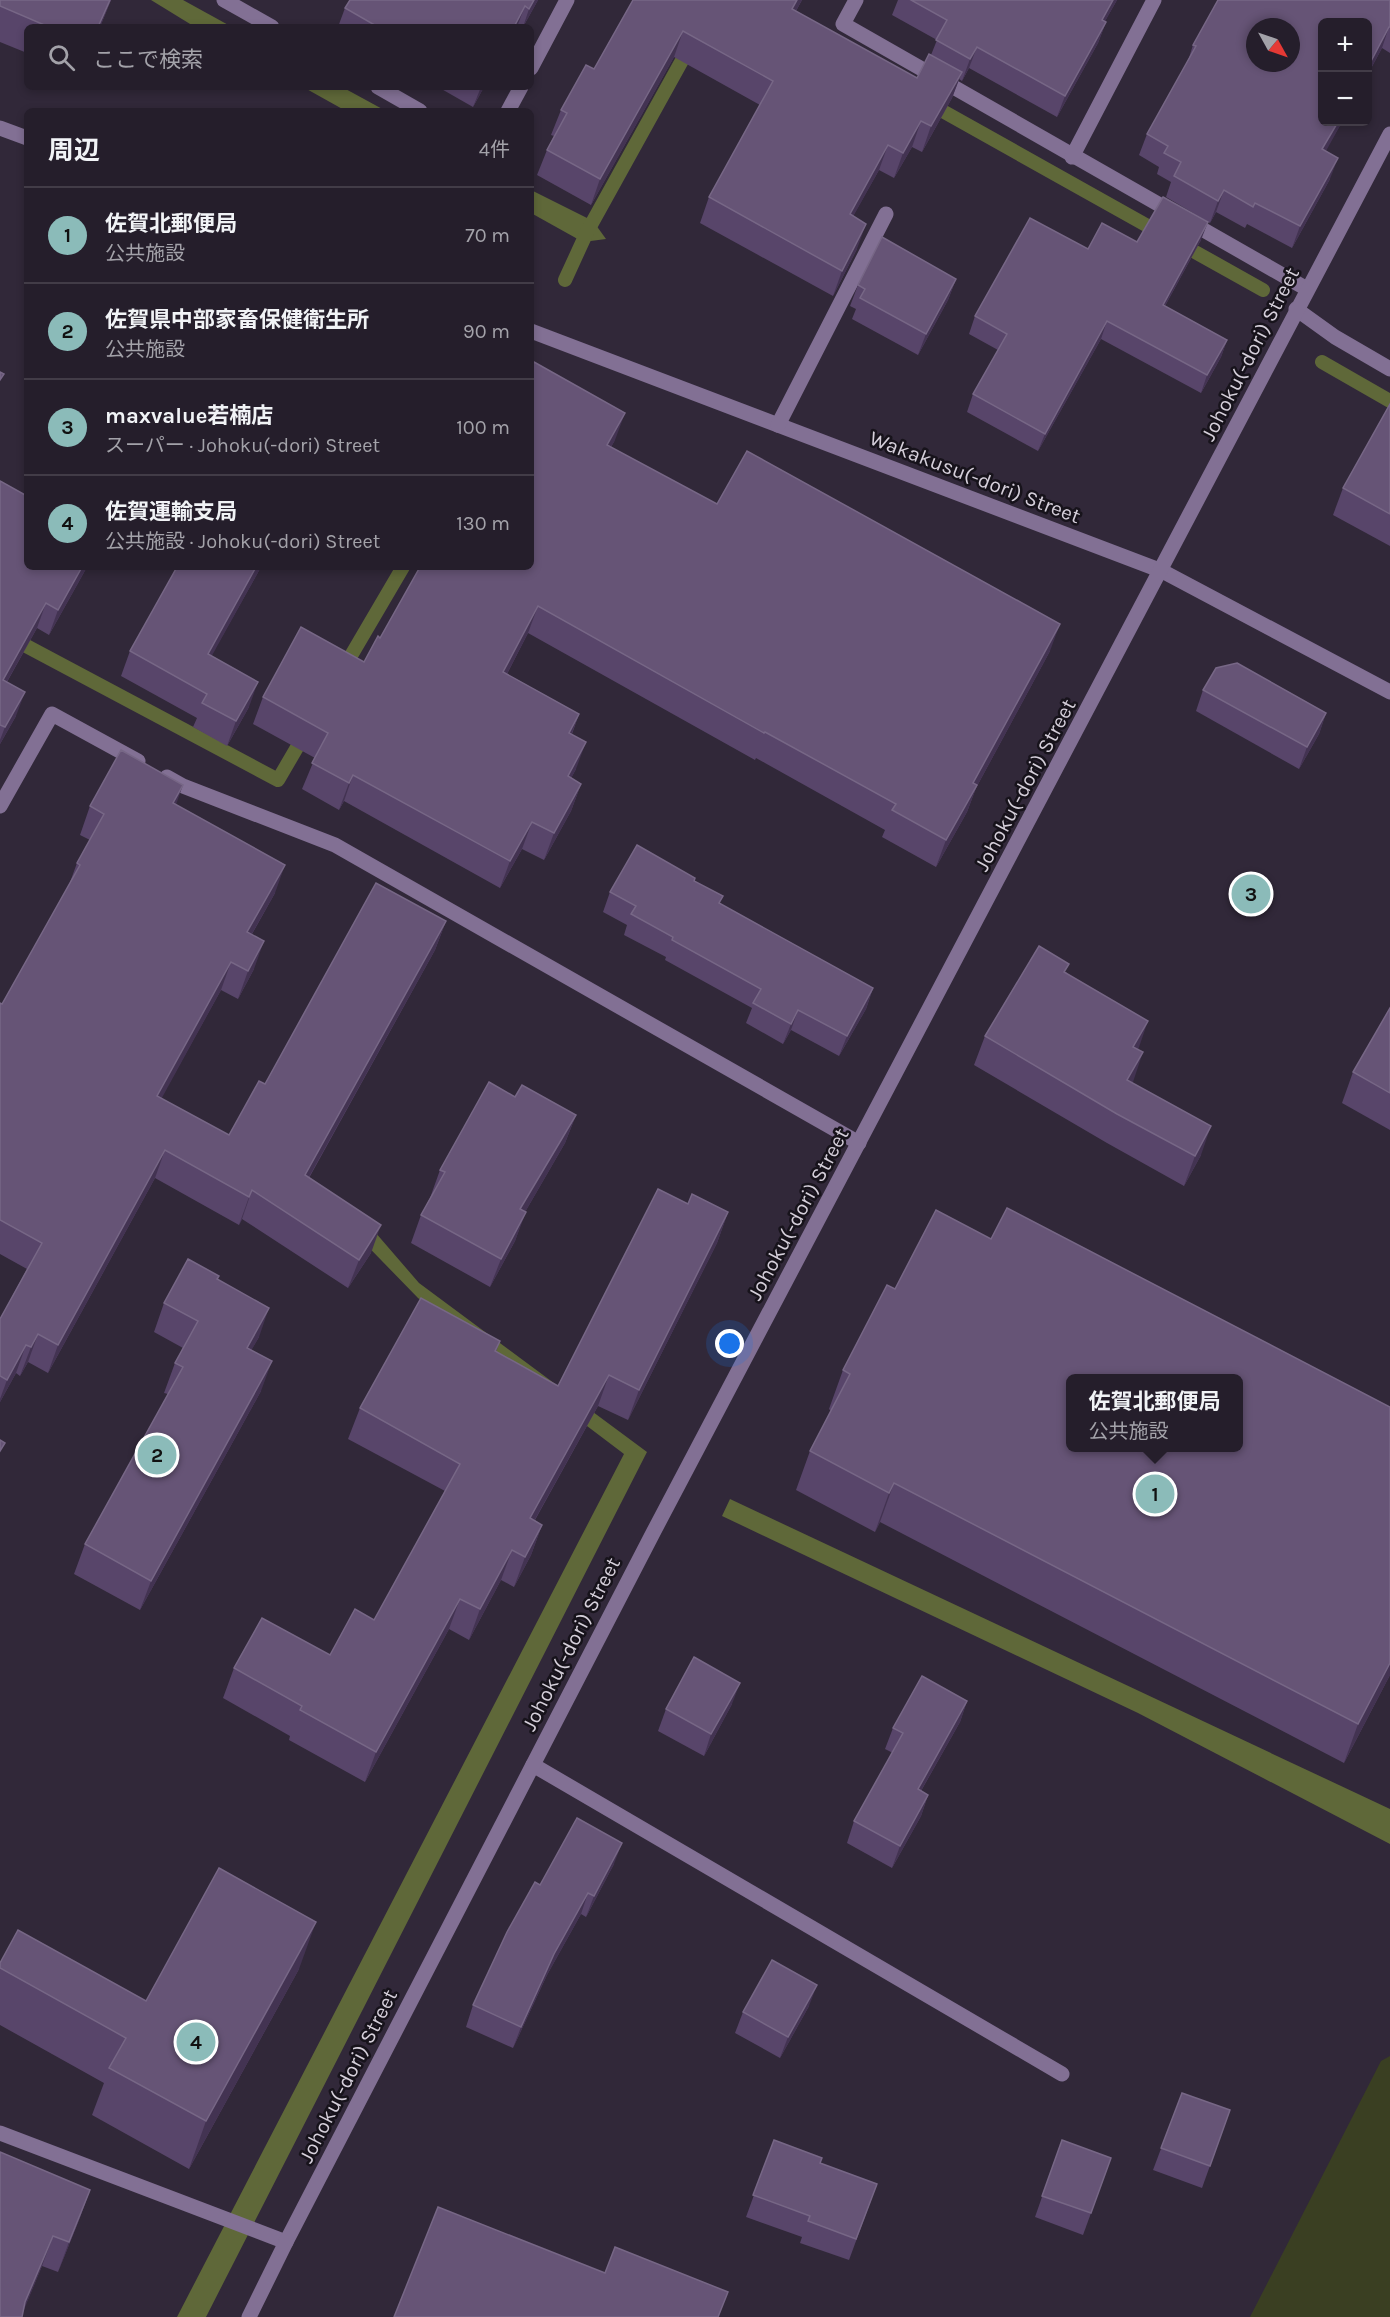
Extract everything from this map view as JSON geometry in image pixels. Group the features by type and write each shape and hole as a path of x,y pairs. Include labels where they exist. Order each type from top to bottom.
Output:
{"street":[{"path":"224,0 267,24"},
{"path":"534,62 567,0"},
{"path":"856,0 843,24 1072,157 1307,289"},
{"path":"1072,157 1154,0"},
{"path":"383,90 415,108"},
{"path":"510,108 519,90"},
{"path":"0,128 24,137"},
{"name":"Johoku(-dori) Street","path":"249,2317 654,1531 1390,134"},
{"path":"778,425 886,214"},
{"path":"1296,309 1335,338 1390,369"},
{"name":"Wakakusu(-dori) Street","path":"534,332 1161,571 1390,692"},
{"path":"0,806 52,714 183,786 334,845 859,1143"},
{"path":"533,1765 1062,2074"},
{"path":"0,2133 286,2242"}],"shaded area":[{"path":"151,0 183,0 227,24 190,24"},
{"path":"308,90 348,90 380,108 341,108"},
{"path":"534,192 593,221 606,239 583,242 534,215"},
{"path":"0,1008 356,1210 419,1283 647,1452 206,2317 177,2317 624,1454 418,1298 346,1224"},
{"path":"730,1499 1390,1809 1390,1844 1138,1713 722,1516"},
{"path":"1390,2056 1390,2317 1250,2317 1381,2061"}],"building":[{"path":"0,0 110,0 99,24 42,24 0,6"},
{"path":"350,0 534,0 529,9 525,6 516,24 373,24 345,8"},
{"path":"633,0 797,0 792,9 917,78 929,54 962,72 931,126 921,121 903,153 888,145 850,214 866,224 842,271 709,197 773,81 683,31 600,179 547,150 567,113 561,110 586,65 594,69"},
{"path":"911,0 1113,0 1102,20 1106,22 1065,96 977,47 970,59 936,40 947,20"},
{"path":"1218,0 1390,0 1390,27 1372,59 1372,18 1318,18 1318,126 1336,126 1322,149 1338,158 1300,226 1255,203 1253,207 1224,190 1218,201 1174,176 1181,162 1164,153 1168,146 1147,134 1196,46 1193,45"},
{"path":"1163,197 1208,222 1163,305 1227,340 1207,375 1107,321 1045,434 973,394 1007,334 975,316 1030,218 1088,249 1102,223 1137,242"},
{"path":"882,237 956,279 926,334 860,298 865,289 858,285"},
{"path":"534,362 625,413 607,445 717,504 747,451 1060,624 973,783 977,785 946,840 892,810 896,804 538,606 503,672 579,714 569,733 586,742 568,776 581,784 554,833 532,822 510,861 353,775 349,783 312,763 328,733 263,697 301,627 364,662 378,636 380,638 418,570 534,570"},
{"path":"1390,404 1390,514 1343,488"},
{"path":"0,481 24,494 24,570 80,570 58,610 46,603 3,680 25,692 5,727 0,725"},
{"path":"175,570 254,570 208,654 258,682 236,721 202,703 207,694 130,651"},
{"path":"1237,663 1326,713 1307,747 1203,690 1216,668"},
{"path":"121,750 183,785 173,803 285,865 247,932 264,941 248,971 231,962 157,1096 229,1135 259,1081 265,1084 376,883 446,921 305,1175 381,1225 359,1260 252,1190 249,1197 165,1150 58,1345 38,1334 31,1347 26,1345 7,1380 0,1376 0,1319 42,1243 0,1220 0,1003 2,1004 80,865 77,863 104,814 90,806"},
{"path":"637,845 695,878 694,881 723,896 719,903 873,988 847,1036 798,1010 791,1024 753,1003 761,989 672,940 673,937 631,914 636,906 610,892"},
{"path":"1039,946 1069,964 1064,972 1148,1021 1133,1047 1143,1052 1127,1080 1211,1126 1195,1156 1117,1114 985,1036"},
{"path":"1390,1008 1390,1093 1353,1072"},
{"path":"489,1082 515,1097 522,1085 576,1115 520,1209 526,1212 501,1259 421,1215 445,1172 440,1170"},
{"path":"658,1189 688,1204 692,1194 728,1212 639,1390 609,1375 530,1518 542,1525 525,1557 512,1550 480,1609 460,1599 376,1752 300,1710 302,1706 234,1668 262,1618 330,1655 355,1609 374,1620 460,1464 360,1408 421,1298 500,1341 495,1351 558,1386"},
{"path":"1007,1208 1390,1407 1390,1663 1358,1724 894,1483 889,1493 810,1451 850,1374 843,1370 887,1285 895,1289 936,1210 991,1239"},
{"path":"188,1259 219,1276 217,1279 269,1308 247,1348 272,1361 151,1581 85,1544 183,1367 175,1363 198,1321 164,1303"},
{"path":"0,1440 5,1443 0,1451"},
{"path":"694,1657 740,1683 711,1734 666,1709"},
{"path":"922,1676 967,1701 918,1789 928,1795 900,1846 854,1821 903,1733 893,1728"},
{"path":"577,1818 622,1843 594,1896 588,1893 554,1954 521,2027 473,2005 507,1932 535,1882 540,1885"},
{"path":"219,1868 316,1922 206,2121 109,2068 126,2038 0,1968 0,1963 18,1930 146,2001"},
{"path":"772,1960 817,1985 788,2037 743,2012"},
{"path":"1182,2093 1230,2110 1210,2166 1161,2148"},
{"path":"774,2140 822,2158 820,2163 877,2184 856,2239 808,2221 810,2216 753,2195"},
{"path":"1062,2140 1111,2158 1091,2213 1042,2196"},
{"path":"0,2152 90,2190 69,2242 53,2236 25,2302 22,2317 0,2317"},
{"path":"438,2207 605,2273 615,2247 728,2292 718,2317 394,2317"}],"waterway":[{"path":"565,280 587,232 690,46"},
{"path":"930,104 1162,234"},
{"path":"1179,243 1263,290"},
{"path":"1322,362 1390,401"},
{"path":"342,671 401,570"},
{"path":"0,632 278,780 306,732"}],"place":[{"name":"maxvalue若楠店","path":"1251,894"},
{"name":"佐賀県中部家畜保健衛生所","path":"157,1455"},
{"name":"佐賀北郵便局","path":"1155,1494"},
{"name":"佐賀運輸支局","path":"196,2042"}]}
